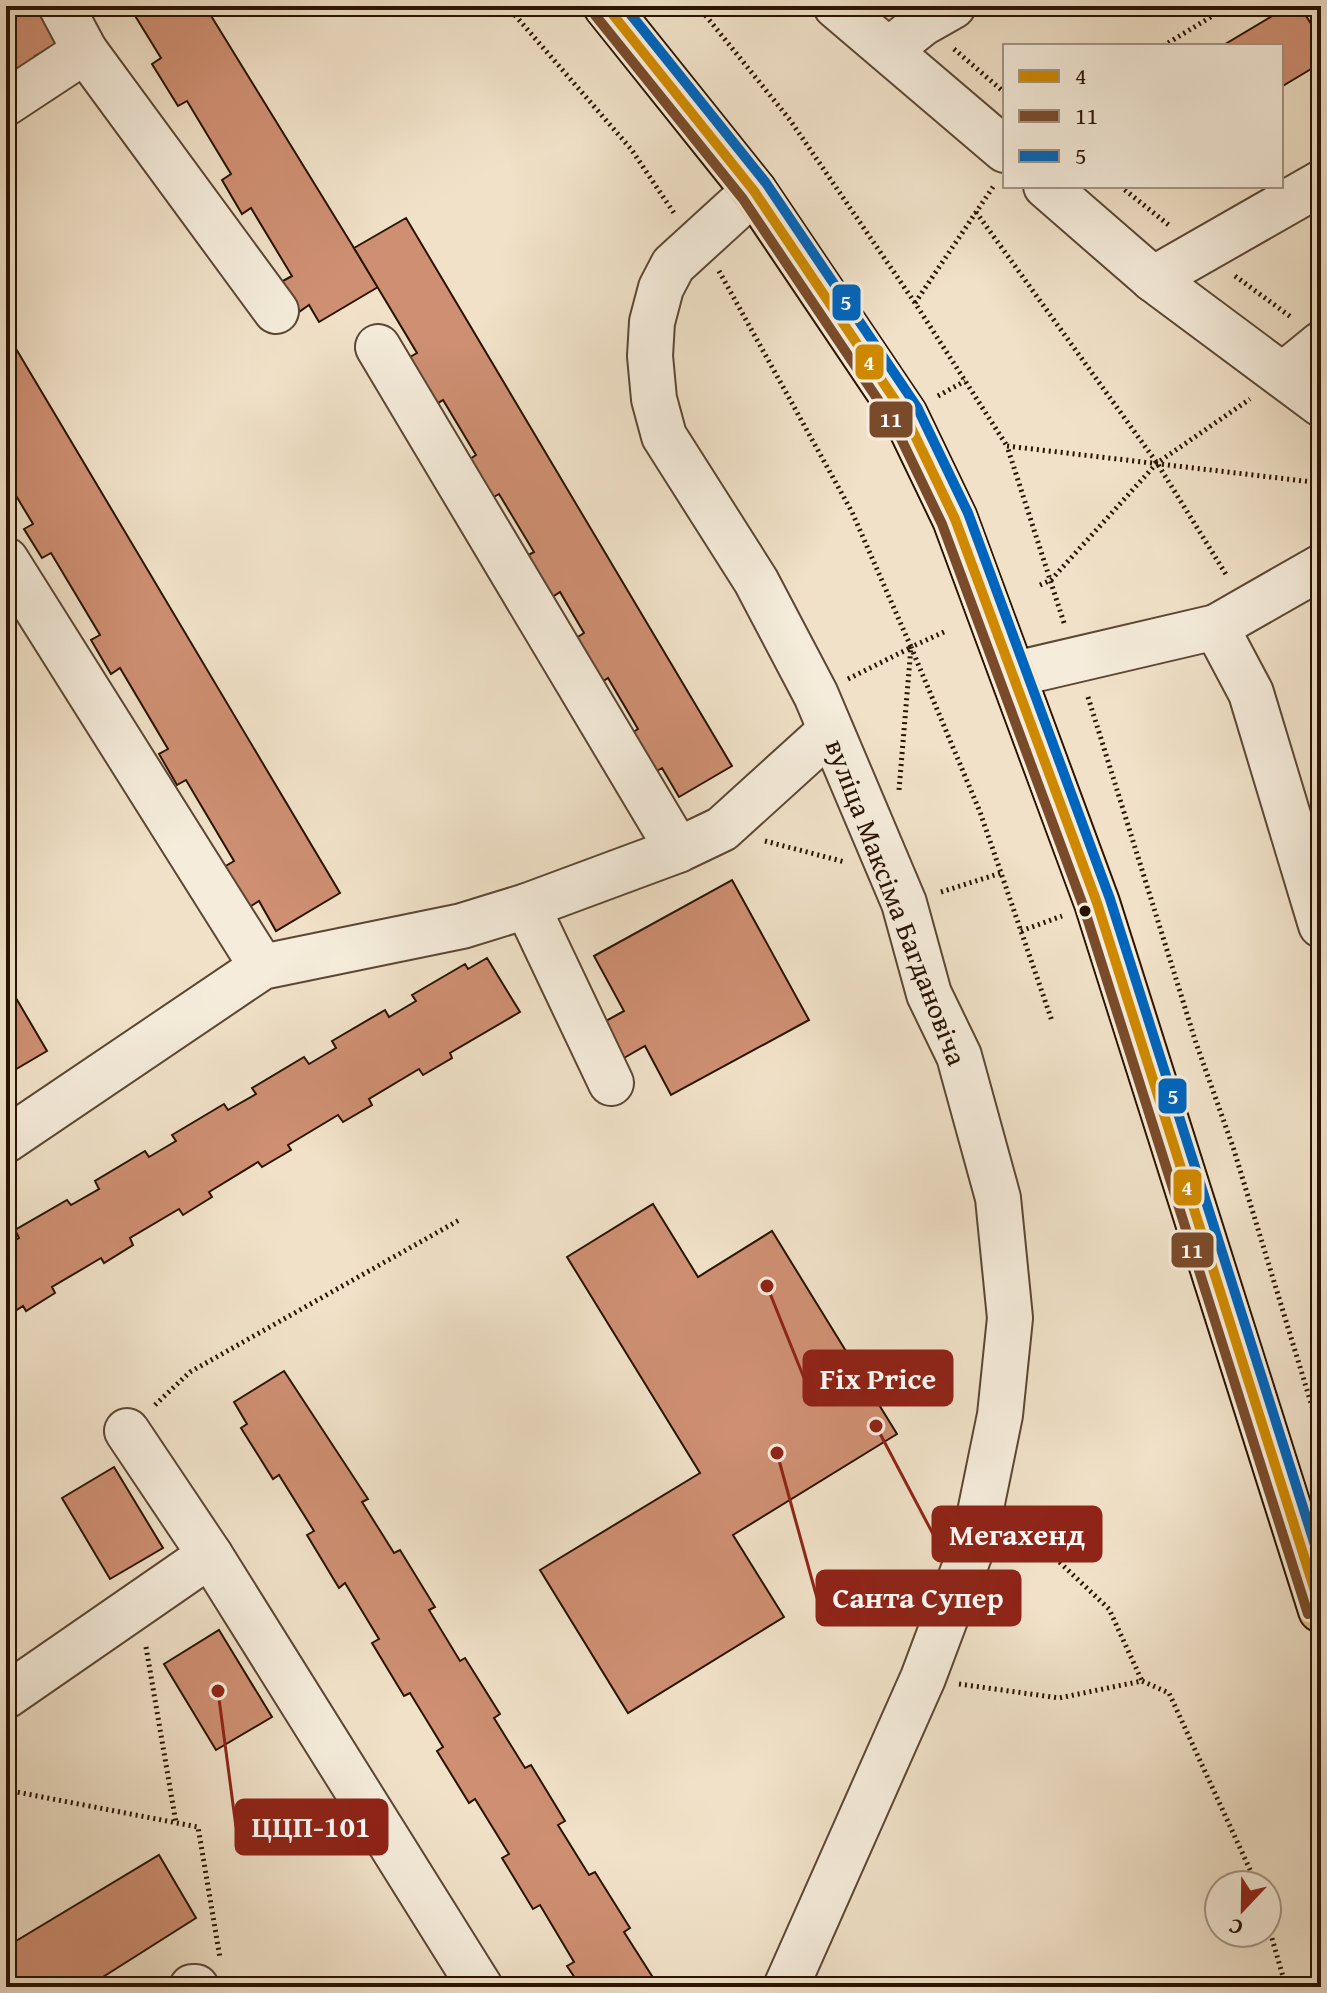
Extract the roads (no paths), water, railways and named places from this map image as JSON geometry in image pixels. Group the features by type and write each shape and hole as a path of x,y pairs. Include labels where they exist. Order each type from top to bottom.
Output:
{"main road":[{"path":"606,6 754,191 905,415 955,519 1015,674 1097,903 1321,1610"}],"street":[{"path":"61,6 85,51 276,311"},
{"path":"836,6 889,50 1001,166"},
{"path":"889,50 923,23 953,6"},
{"path":"6,103 85,51"},
{"path":"1153,279 1321,183"},
{"path":"1048,188 1153,279 1321,404"},
{"name":"вуліца Максіма Багдановіча","path":"754,191 673,265 661,288 652,322 650,356 657,411 664,436 756,581 823,713 904,903 929,994 959,1056 998,1198 1010,1318 1008,1356 989,1481 974,1542 923,1678 795,1969"},
{"path":"1283,375 1321,344"},
{"path":"378,347 678,850"},
{"path":"6,560 262,967"},
{"path":"1015,674 1216,627 1321,567"},
{"path":"1216,627 1251,693 1321,925"},
{"path":"6,1140 262,967 462,926 527,906 678,850 722,829 823,713"},
{"path":"527,906 611,1083"},
{"path":"127,1431 210,1555 465,1982"},
{"path":"6,1696 210,1555"},
{"path":"795,1969 826,1987"}],"place":[{"name":"Fix Price","path":"767,1286"},
{"name":"Мегахенд","path":"876,1426"},
{"name":"Санта Супер","path":"777,1453"},
{"name":"ЦЦП-101","path":"218,1691"}]}
